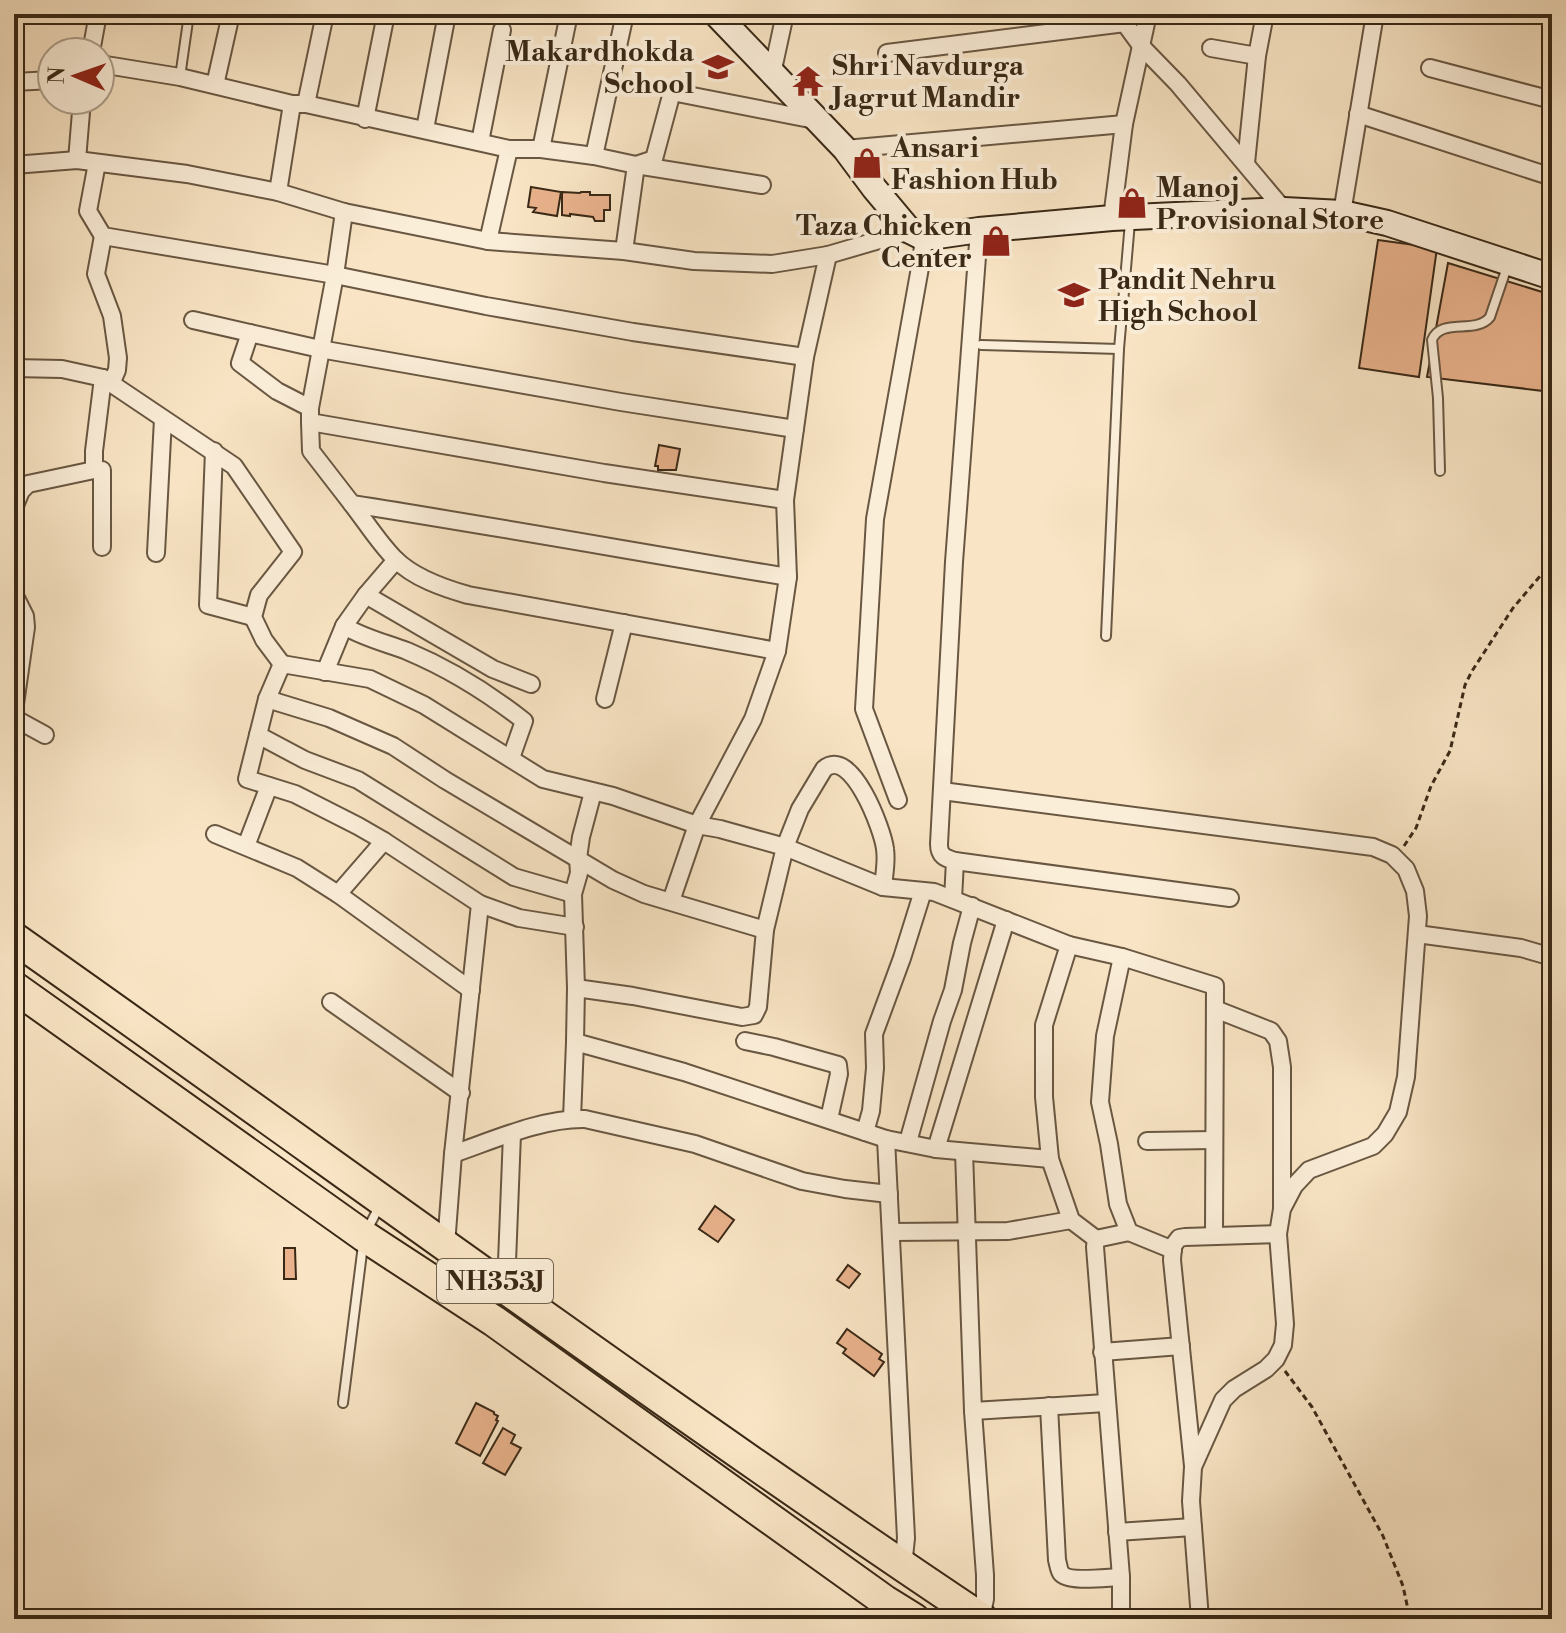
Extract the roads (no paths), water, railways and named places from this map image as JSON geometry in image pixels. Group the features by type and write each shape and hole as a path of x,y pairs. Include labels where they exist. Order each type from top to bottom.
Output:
{"highway":[{"name":"NH353J","path":"14,938 903,1567 982,1618"},
{"name":"NH353J","path":"14,987 364,1236 494,1321 914,1619"}],"street":[{"path":"94,36 98,14"},
{"path":"215,85 231,14"},
{"path":"278,192 325,14"},
{"path":"365,119 386,14"},
{"path":"425,129 447,14"},
{"path":"541,149 569,14"},
{"path":"594,156 625,14"},
{"path":"716,14 845,149 874,188 917,234 921,262 875,519 864,709 898,800"},
{"path":"772,74 785,14"},
{"path":"1072,14 1083,28"},
{"path":"1121,218 1124,124 1148,14"},
{"path":"1246,163 1257,56 1265,14"},
{"path":"1342,213 1375,14"},
{"path":"887,53 1083,28 1121,18 1142,47 1178,84 1284,210"},
{"path":"480,142 502,30"},
{"path":"1211,48 1257,56"},
{"path":"116,67 180,77 509,149 541,149 594,156 762,185"},
{"path":"1430,68 1552,100"},
{"path":"14,82 36,81"},
{"path":"636,165 654,159 672,92 815,120"},
{"path":"1358,114 1552,177"},
{"path":"77,160 81,116"},
{"path":"845,149 1124,124"},
{"path":"488,241 509,149"},
{"path":"14,165 77,160 187,174 278,192 344,212 488,241 624,251 694,261 772,264 828,255 917,234 1121,218 1284,210 1342,213 1387,223 1552,277"},
{"path":"94,470 94,451 107,381 117,370 118,358 112,316 96,274 103,236 88,211 97,163"},
{"path":"624,251 636,165"},
{"path":"344,212 310,415 311,451 396,560 430,583 468,595 777,651"},
{"path":"979,230 954,562 939,851 943,857 955,861 1230,898"},
{"path":"103,236 335,275 618,329 805,357"},
{"path":"671,901 697,825 753,719 777,651 788,577 785,500 805,357 828,255"},
{"path":"193,320 320,349 795,429"},
{"path":"250,333 240,363 310,415 604,473 785,500"},
{"path":"14,368 62,369 107,381 234,466 293,552 259,595 253,617 264,640 282,664 370,679 424,705 543,779 613,796 697,825 785,847 883,887 934,892 1069,945 1122,957 1215,986 1214,1235"},
{"path":"156,553 163,419"},
{"path":"214,451 208,605 253,617"},
{"path":"14,508 21,491 28,484 102,470 102,547"},
{"path":"352,504 788,577"},
{"path":"325,672 344,626 396,560"},
{"path":"14,594 25,616 26,627 14,711"},
{"path":"366,595 493,669 531,684"},
{"path":"605,699 624,623"},
{"path":"344,626 450,670 492,696 524,721 511,758"},
{"path":"282,664 267,699 247,779 295,794 384,841 480,904 519,918 575,927"},
{"path":"267,699 329,718 393,746 613,880 644,894 765,930"},
{"path":"14,718 45,735"},
{"path":"258,735 305,760 358,780 514,877 573,894"},
{"path":"576,988 742,1017 754,1015 758,1007 765,930 785,847 800,809 829,765 845,767 866,797 880,829 886,856 883,887"},
{"path":"246,846 269,786"},
{"path":"942,791 1373,847 1392,855 1406,869 1415,891 1418,916 1406,1077 1398,1112 1385,1134 1373,1146 1309,1170 1294,1186 1282,1209"},
{"path":"572,1119 576,988 573,894 579,873 581,837 593,792"},
{"path":"215,834 297,868 471,990"},
{"path":"338,894 384,841"},
{"path":"953,899 955,861"},
{"path":"865,1132 871,1111 875,1068 874,1034 923,891"},
{"path":"446,1245 480,904"},
{"path":"908,1142 953,990 972,906"},
{"path":"936,1149 1006,920"},
{"path":"1417,934 1507,946 1552,957"},
{"path":"1069,945 1044,1025 1044,1097 1050,1159 1071,1220 1096,1239 1129,1232 1173,1250"},
{"path":"1122,957 1105,1036 1100,1102 1118,1204 1129,1232"},
{"path":"331,1002 461,1093"},
{"path":"1193,1467 1223,1400 1276,1359 1283,1345 1285,1324 1278,1234 1282,1209 1282,1067 1278,1041 1271,1031 1215,1009"},
{"path":"745,1041 838,1065 839,1074 829,1119"},
{"path":"575,1042 684,1072 886,1139 936,1149 1050,1159"},
{"path":"453,1154 536,1126 585,1119 695,1144 802,1181 889,1194"},
{"path":"506,1288 512,1134"},
{"path":"886,1139 906,1538 903,1567"},
{"path":"1147,1141 1214,1140"},
{"path":"964,1152 973,1411 985,1575 982,1618"},
{"path":"891,1232 1008,1231 1071,1220"},
{"path":"1200,1619 1191,1501 1193,1467 1173,1250 1179,1238 1278,1234"},
{"path":"1096,1239 1121,1577 1121,1619"},
{"path":"1102,1352 1181,1346"},
{"path":"973,1411 1106,1403"},
{"path":"1049,1406 1060,1572 1074,1579 1121,1577"},
{"path":"1117,1532 1193,1527"}],"lane":[{"path":"180,77 189,14"},
{"path":"1106,636 1119,349 1121,218"},
{"path":"1440,471 1438,398 1432,340 1440,329 1486,322 1508,264"},
{"path":"981,345 1119,349"},
{"path":"343,1403 364,1236 383,1200"}],"place":[{"name":"Makardhokda School","path":"718,67"},
{"name":"Shri Navdurga Jagrut Mandir","path":"808,81"},
{"name":"Ansari Fashion Hub","path":"867,163"},
{"name":"Manoj Provisional Store","path":"1132,203"},
{"name":"Taza Chicken Center","path":"996,241"},
{"name":"Pandit Nehru High School","path":"1074,295"}]}
